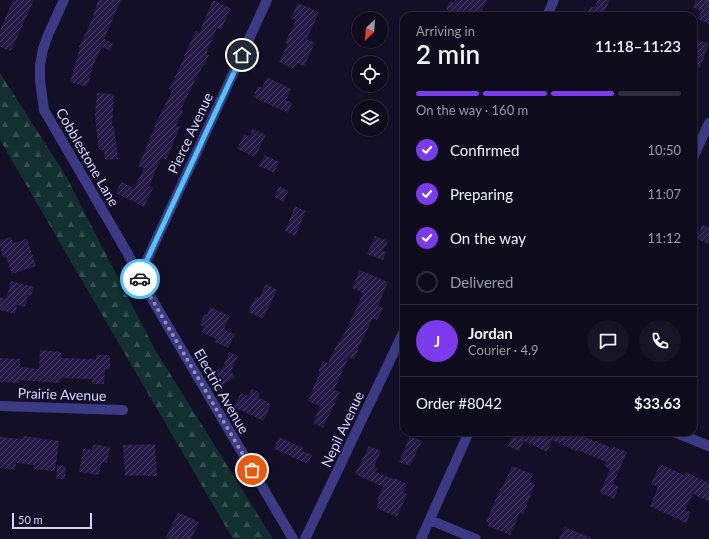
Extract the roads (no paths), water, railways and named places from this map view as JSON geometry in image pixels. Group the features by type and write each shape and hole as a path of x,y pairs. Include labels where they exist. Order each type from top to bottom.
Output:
{"street":[{"name":"Cobblestone Lane","path":"64,0 48,35 43,49 40,65 40,80 44,110 128,254 139,277"},
{"name":"Pierce Avenue","path":"139,277 267,0"},
{"path":"549,12 554,0"},
{"path":"697,149 709,123"},
{"name":"Electric Avenue","path":"139,277 293,539"},
{"name":"Nepil Avenue","path":"305,539 400,339"},
{"name":"Prairie Avenue","path":"0,406 123,410"},
{"path":"421,539 467,436"},
{"path":"684,436 709,446"},
{"path":"430,520 476,539"}]}
